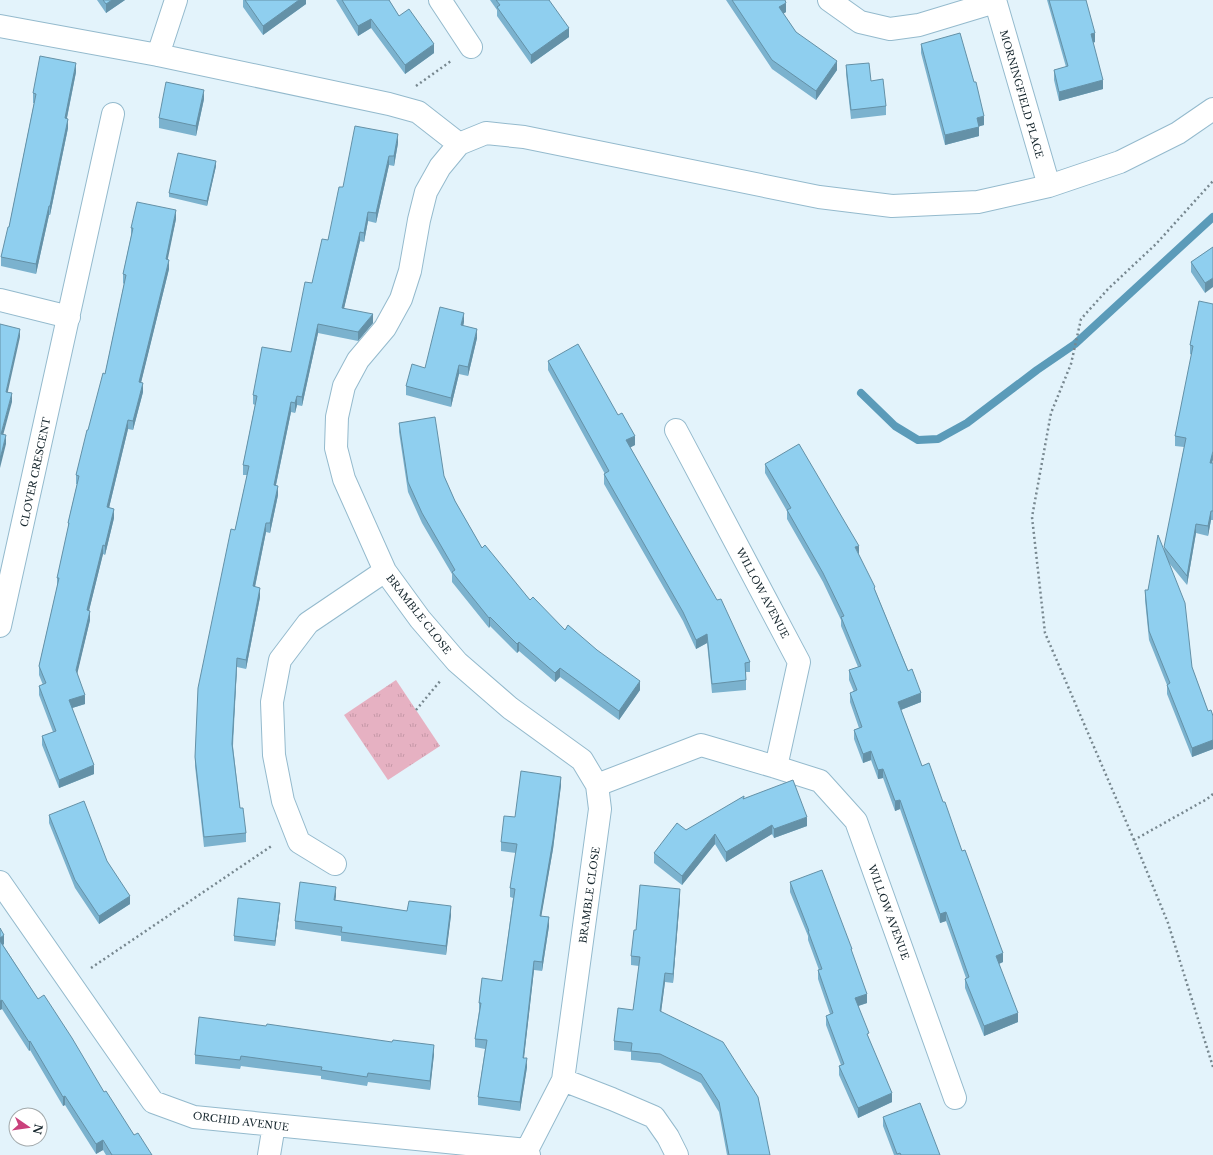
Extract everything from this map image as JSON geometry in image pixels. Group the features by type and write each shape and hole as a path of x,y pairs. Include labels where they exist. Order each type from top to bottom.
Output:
{"street":[{"path":"158,55 176,0"},
{"path":"440,0 471,47"},
{"name":"MORNINGFIELD PLACE","path":"829,0 860,22 890,29 919,25 995,1 1049,186"},
{"path":"0,26 158,55 389,104 418,112 459,144 486,133 524,137 819,197 892,206 978,202 1049,186 1120,162 1178,132 1213,109"},
{"name":"CLOVER CRESCENT","path":"0,626 113,114"},
{"name":"BRAMBLE CLOSE","path":"459,144 440,167 426,192 419,220 410,271 401,299 385,328 358,360 344,386 337,417 336,448 344,479 385,571 420,619 457,662 510,708 582,760 597,785 600,809 563,1080 528,1153"},
{"path":"0,300 69,317"},
{"name":"WILLOW AVENUE","path":"676,430 799,662 776,767"},
{"path":"335,864 299,842 283,801 274,756 272,702 280,660 308,623 385,571"},
{"name":"WILLOW AVENUE","path":"597,785 701,745 820,781 856,821 955,1098"},
{"name":"ORCHID AVENUE","path":"0,882 153,1102 194,1117 528,1153"},
{"path":"563,1080 654,1117 668,1137 677,1155"},
{"path":"269,1155 274,1125"}],"path":[{"path":"389,104 471,47"},
{"path":"1213,181 1156,244 1108,289 1081,319 1071,364 1051,413 1032,516 1045,633 1168,923 1213,1067"},
{"path":"416,710 457,662"},
{"path":"1134,840 1207,799 1213,794"},
{"path":"69,982 295,831"}],"green space":[{"path":"396,680 440,746 388,780 344,715"}],"building":[{"path":"103,0 112,0 106,4"},
{"path":"245,0 299,0 263,26"},
{"path":"342,0 389,0 399,16 409,9 434,44 405,65 371,19 358,26"},
{"path":"496,0 549,0 569,28 531,55 497,7 500,5"},
{"path":"732,0 785,0 786,3 779,7 796,32 837,61 816,91 772,60"},
{"path":"1049,0 1086,0 1095,33 1091,34 1103,80 1059,92 1054,70 1068,66"},
{"path":"960,33 974,82 976,82 984,116 977,118 979,127 945,135 921,44"},
{"path":"40,56 76,63 65,118 68,119 36,264 1,257 9,227 36,94 33,93"},
{"path":"869,63 871,81 883,79 886,106 851,110 846,65"},
{"path":"166,82 204,90 196,126 159,118"},
{"path":"355,126 398,134 394,156 389,156 376,213 368,212 364,233 360,232 342,308 373,314 358,332 318,324 302,397 297,396 295,403 291,402 274,485 278,486 270,523 266,523 253,586 260,588 246,660 237,658 232,744 240,808 243,808 246,833 204,837 195,757 198,688 231,529 235,530 249,466 243,465 257,396 253,395 262,347 291,352 305,282 312,283 322,239 328,240 339,187 343,187"},
{"path":"178,153 216,161 207,201 169,193"},
{"path":"137,202 176,210 166,259 169,260 139,382 143,383 133,421 128,420 107,507 114,509 105,546 103,545 87,610 90,611 76,670 85,695 69,700 94,765 59,780 42,736 56,731 39,686 46,683 39,666 59,578 57,578 79,476 76,475 103,373 105,374 126,275 123,274"},
{"path":"1213,247 1213,278 1205,283 1191,262"},
{"path":"1199,301 1213,304 1213,451 1210,463 1213,463 1213,511 1211,511 1208,526 1196,524 1187,576 1164,547 1186,438 1175,436 1193,346 1190,345"},
{"path":"440,307 464,313 461,325 477,329 468,367 459,365 451,398 406,386 412,364 425,368"},
{"path":"0,324 20,329 6,392 12,393 1,434 6,435 0,459"},
{"path":"578,344 618,415 622,413 635,436 626,440 717,600 721,599 750,662 745,663 746,680 712,684 707,634 696,640 683,612 604,474 609,471 548,361"},
{"path":"435,417 444,476 455,501 482,548 485,545 530,600 533,597 565,630 568,625 597,650 640,681 619,711 560,668 555,673 519,642 517,644 490,617 489,618 452,572 455,570 422,513 408,482 399,423"},
{"path":"799,444 859,546 855,547 875,587 874,588 908,671 912,669 921,693 898,702 922,766 929,763 943,802 945,802 962,851 965,850 1003,953 996,956 1018,1013 984,1026 965,979 969,977 946,912 940,914 900,800 895,801 883,769 878,770 871,751 863,754 854,730 862,727 850,693 857,690 849,670 861,666 841,617 844,616 823,573 787,510 791,508 765,464"},
{"path":"1158,535 1185,603 1192,667 1208,711 1211,710 1213,716 1213,740 1192,748 1167,685 1170,683 1149,631 1145,590 1148,590"},
{"path":"521,771 561,777 553,840 540,916 549,917 542,962 534,961 523,1058 527,1058 520,1102 478,1097 487,1040 475,1039 481,1003 479,1003 482,978 502,981 515,889 510,888 517,844 501,842 504,816 515,817"},
{"path":"793,780 807,817 774,829 772,825 726,852 715,834 682,876 654,853 677,823 686,830 744,796 743,799"},
{"path":"84,801 107,861 130,896 99,916 75,880 49,815"},
{"path":"822,870 852,949 867,994 855,998 869,1033 867,1034 892,1093 858,1108 839,1066 844,1064 826,1016 833,1013 818,970 822,969 790,882"},
{"path":"300,882 336,887 334,900 407,911 409,901 451,906 446,946 341,932 342,927 295,921"},
{"path":"640,885 680,889 673,974 665,973 660,1011 723,1042 758,1097 770,1155 729,1155 719,1102 701,1074 660,1054 631,1051 632,1043 614,1041 618,1008 633,1010 640,957 631,956 634,930 636,930"},
{"path":"238,898 280,903 275,941 234,936"},
{"path":"0,928 4,935 0,938"},
{"path":"0,941 38,999 44,995 104,1092 106,1091 134,1135 138,1133 152,1155 112,1155 103,1140 96,1144 65,1096 63,1097 30,1041 29,1042 2,1000 0,1001"},
{"path":"199,1017 266,1026 267,1024 392,1042 393,1040 434,1045 430,1081 368,1073 367,1077 321,1070 322,1067 241,1056 240,1060 195,1055"},
{"path":"920,1103 940,1155 897,1154 883,1117"}],"waterway":[{"path":"861,393 895,426 918,440 938,439 967,423 1037,370 1075,344 1213,217"}]}
